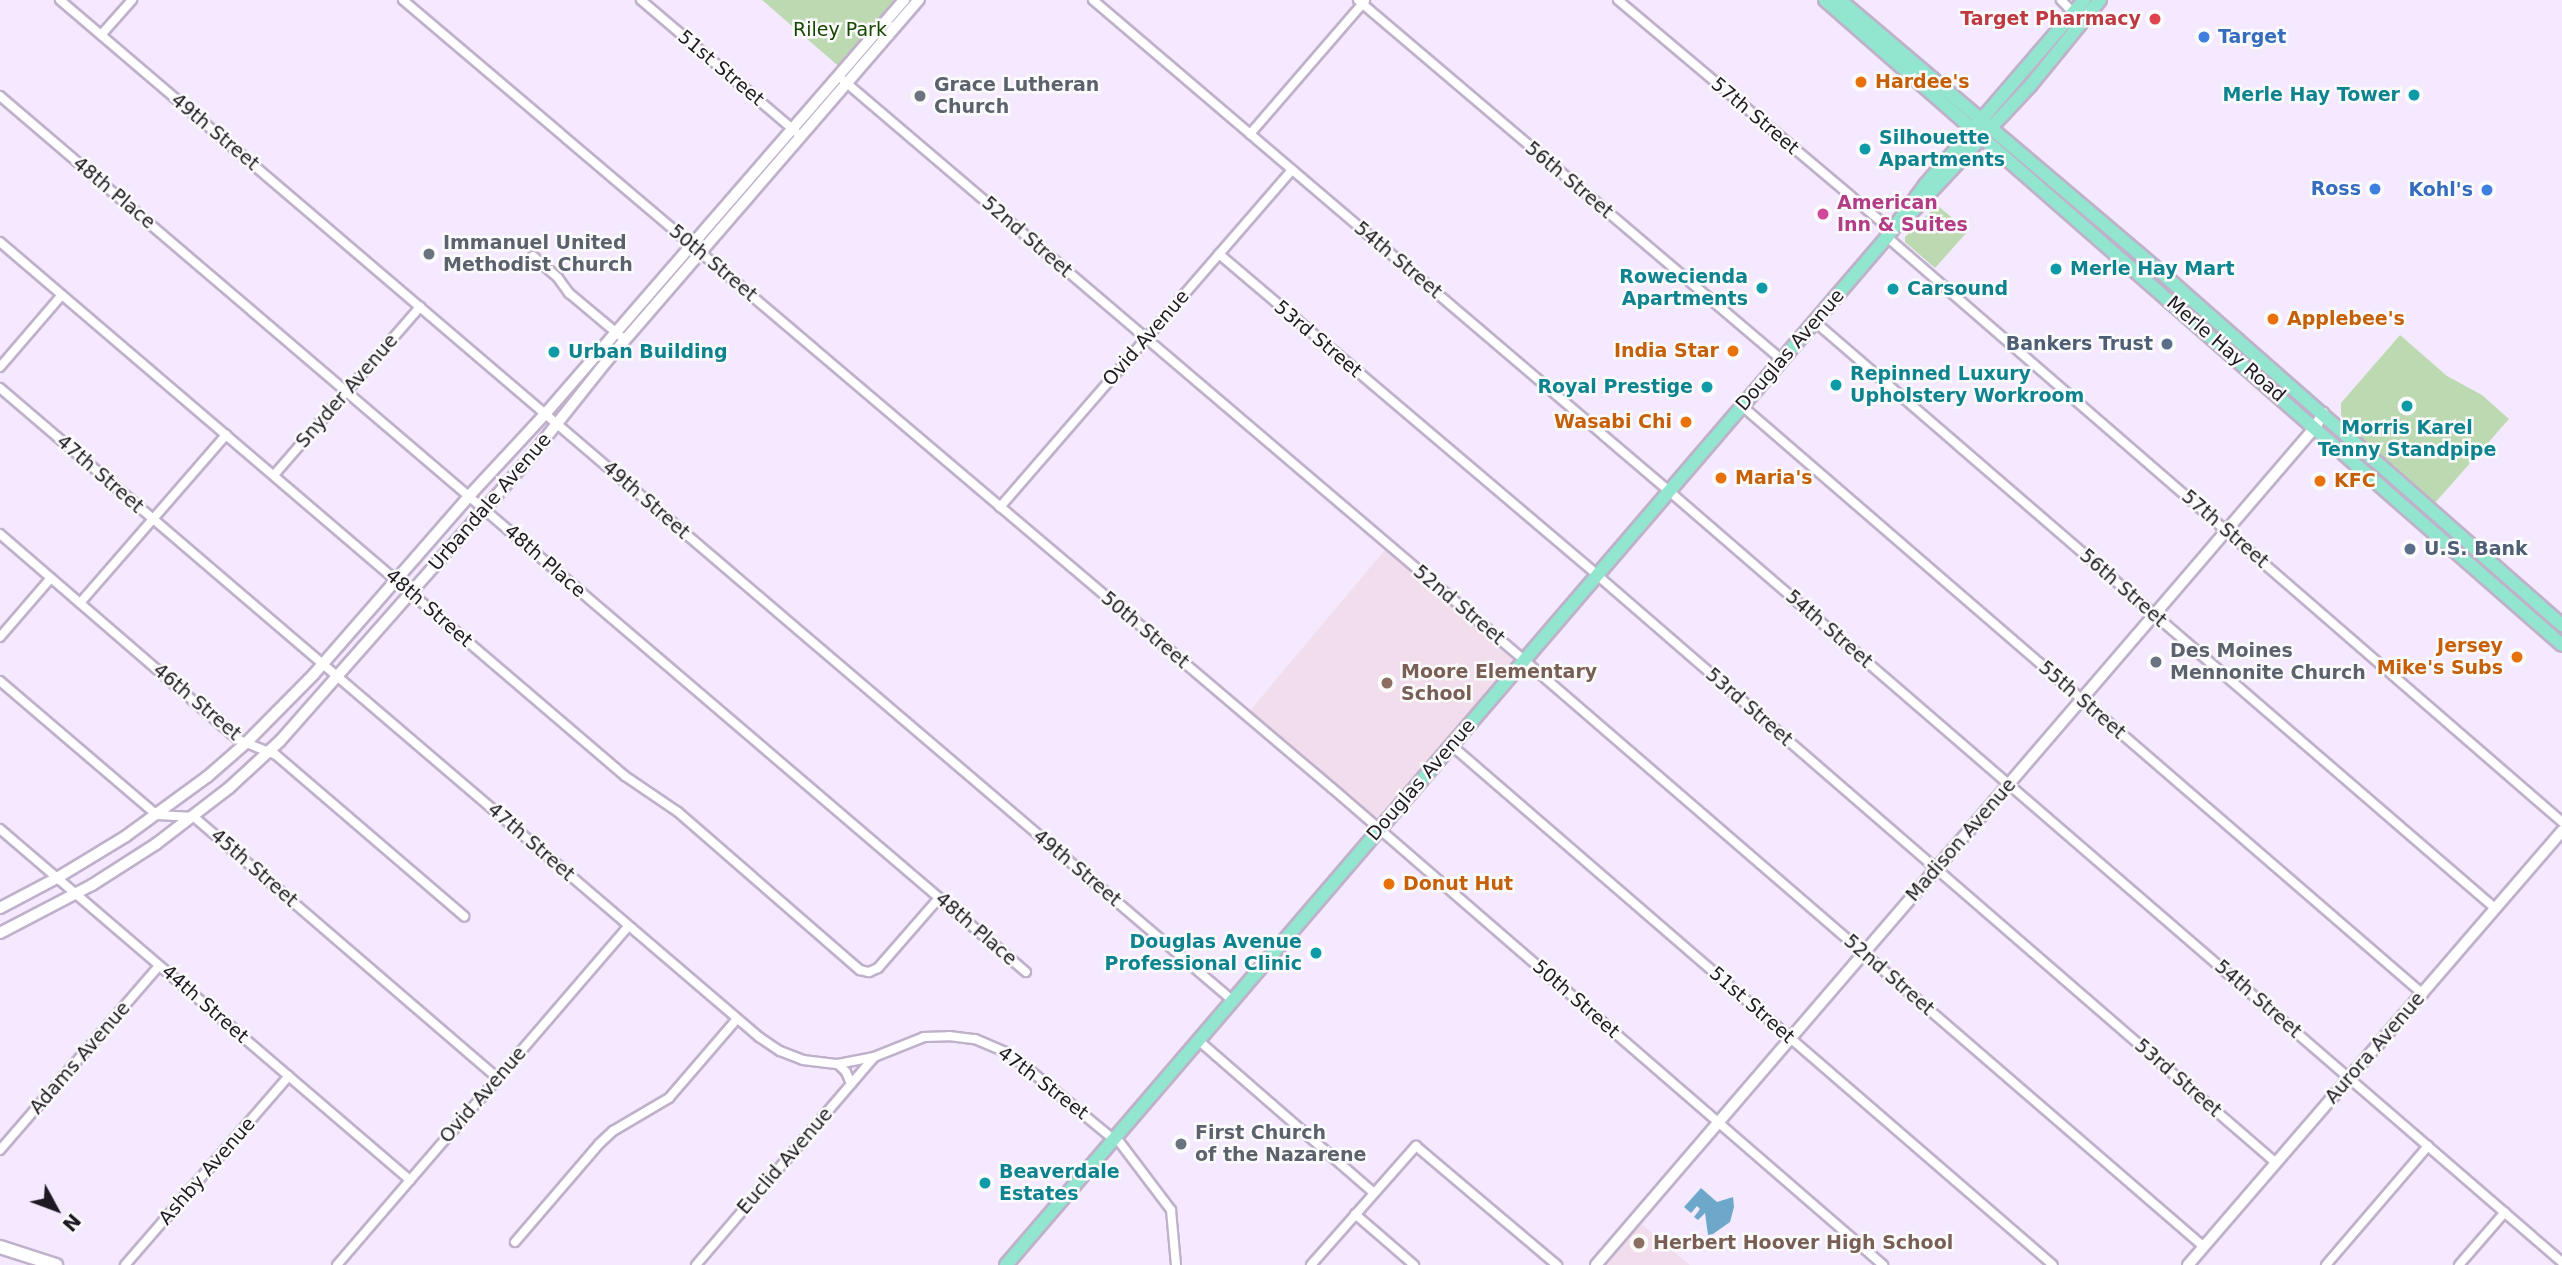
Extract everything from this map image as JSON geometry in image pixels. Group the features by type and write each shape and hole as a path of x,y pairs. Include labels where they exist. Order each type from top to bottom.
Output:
{"main road":[{"name":"Merle Hay Road","path":"1825,0 2316,426 2562,645"},
{"name":"Merle Hay Road","path":"1840,0 1993,127 2323,413 2562,625"},
{"name":"Douglas Avenue","path":"1006,1265 1889,234 1993,127 2081,16 2084,0"},
{"name":"Douglas Avenue","path":"1889,234 1981,117 2100,0"},
{"path":"0,1247 56,1265"}],"street":[{"name":"49th Street","path":"60,0 1232,1000"},
{"path":"101,35 132,0"},
{"name":"50th Street","path":"403,0 1379,829 1883,1265"},
{"name":"51st Street","path":"641,0 797,133"},
{"name":"Urbandale Avenue","path":"843,80 904,0"},
{"name":"Urbandale Avenue","path":"0,908 57,878 157,815 246,743 322,664 470,495 621,336 843,80 919,0"},
{"name":"54th Street","path":"1093,0 1669,491 2562,1262"},
{"name":"57th Street","path":"1618,0 2562,822"},
{"path":"2060,0 2081,16"},
{"path":"1250,134 1362,1"},
{"name":"56th Street","path":"1362,1 1782,360"},
{"name":"52nd Street","path":"843,80 1524,660 2204,1247"},
{"name":"48th Place","path":"0,96 1026,972"},
{"name":"Ovid Avenue","path":"1000,507 1292,170"},
{"name":"48th Street","path":"0,242 625,776 678,812 860,970 869,972 878,968 939,898"},
{"name":"53rd Street","path":"1219,254 1597,575 2276,1163"},
{"path":"533,256 558,278 569,293 621,336"},
{"path":"0,366 62,295"},
{"name":"Snyder Avenue","path":"274,475 420,307"},
{"name":"56th Street","path":"1814,321 2496,909"},
{"name":"Urbandale Avenue","path":"0,933 76,894 156,844 194,817 268,752 338,678 558,424 621,336"},
{"name":"47th Street","path":"0,388 737,1019 780,1051 803,1060 838,1064 874,1057 924,1037 949,1035 975,1039 1010,1054 1114,1138 1171,1210 1176,1265"},
{"name":"55th Street","path":"1742,405 2423,994"},
{"name":"Madison Avenue","path":"1596,1265 2316,426 2323,413"},
{"path":"80,603 226,435"},
{"name":"46th Street","path":"0,534 246,743 268,752 464,915"},
{"path":"0,636 51,578"},
{"path":"0,681 157,815"},
{"name":"51st Street","path":"1451,745 2053,1265"},
{"name":"45th Street","path":"157,815 194,817 498,1079"},
{"name":"44th Street","path":"0,829 410,1180"},
{"name":"Aurora Avenue","path":"2188,1265 2562,831"},
{"name":"Ovid Avenue","path":"337,1265 629,926"},
{"name":"Adams Avenue","path":"0,1150 159,966"},
{"path":"515,1242 599,1144 613,1131 669,1098 737,1019"},
{"path":"1198,1040 1373,1192"},
{"name":"Euclid Avenue","path":"696,1265 874,1057"},
{"path":"838,1064 846,1072 851,1084"},
{"name":"Ashby Avenue","path":"125,1265 289,1076"},
{"path":"1311,1265 1416,1146 1558,1265"},
{"path":"2326,1265 2428,1146"},
{"path":"2459,1265 2505,1212"},
{"path":"1355,1214 1414,1265"}],"shaded area":[{"name":"Moore Elementary School","path":"1389,545 1525,659 1381,830 1246,716"},
{"name":"Herbert Hoover High School","path":"1636,1219 1690,1265 1596,1265"}],"green space":[{"name":"Riley Park","path":"762,0 903,0 843,70"},
{"path":"1937,205 1968,231 1935,268 1905,242 1905,237"},
{"path":"2400,335 2447,376 2482,395 2509,419 2434,504 2346,424 2341,415 2341,403"}],"water":[{"path":"1701,1188 1717,1202 1733,1197 1734,1207 1730,1222 1713,1234 1708,1235 1705,1213 1698,1220 1694,1217 1700,1209 1697,1206 1691,1213 1684,1207"}],"place":[{"name":"Target Pharmacy","path":"2155,19"},
{"name":"Target","path":"2204,37"},
{"name":"Hardee's","path":"1861,82"},
{"name":"Merle Hay Tower","path":"2414,95"},
{"name":"Grace Lutheran Church","path":"920,96"},
{"name":"Silhouette Apartments","path":"1865,149"},
{"name":"Ross","path":"2375,189"},
{"name":"Kohl's","path":"2487,190"},
{"name":"American Inn & Suites","path":"1823,214"},
{"name":"Immanuel United Methodist Church","path":"429,254"},
{"name":"Merle Hay Mart","path":"2056,269"},
{"name":"Rowecienda Apartments","path":"1762,288"},
{"name":"Carsound","path":"1893,289"},
{"name":"Applebee's","path":"2273,319"},
{"name":"Bankers Trust","path":"2167,344"},
{"name":"India Star","path":"1733,351"},
{"name":"Urban Building","path":"554,352"},
{"name":"Repinned Luxury Upholstery Workroom","path":"1836,385"},
{"name":"Royal Prestige","path":"1707,387"},
{"name":"Morris Karel Tenny Standpipe","path":"2407,406"},
{"name":"Wasabi Chi","path":"1686,422"},
{"name":"Maria's","path":"1721,478"},
{"name":"KFC","path":"2320,481"},
{"name":"U.S. Bank","path":"2410,549"},
{"name":"Jersey Mike's Subs","path":"2517,657"},
{"name":"Des Moines Mennonite Church","path":"2156,662"},
{"name":"Moore Elementary School","path":"1387,683"},
{"name":"Donut Hut","path":"1389,884"},
{"name":"Douglas Avenue Professional Clinic","path":"1316,953"},
{"name":"First Church of the Nazarene","path":"1181,1144"},
{"name":"Beaverdale Estates","path":"985,1183"},
{"name":"Herbert Hoover High School","path":"1639,1243"}]}
